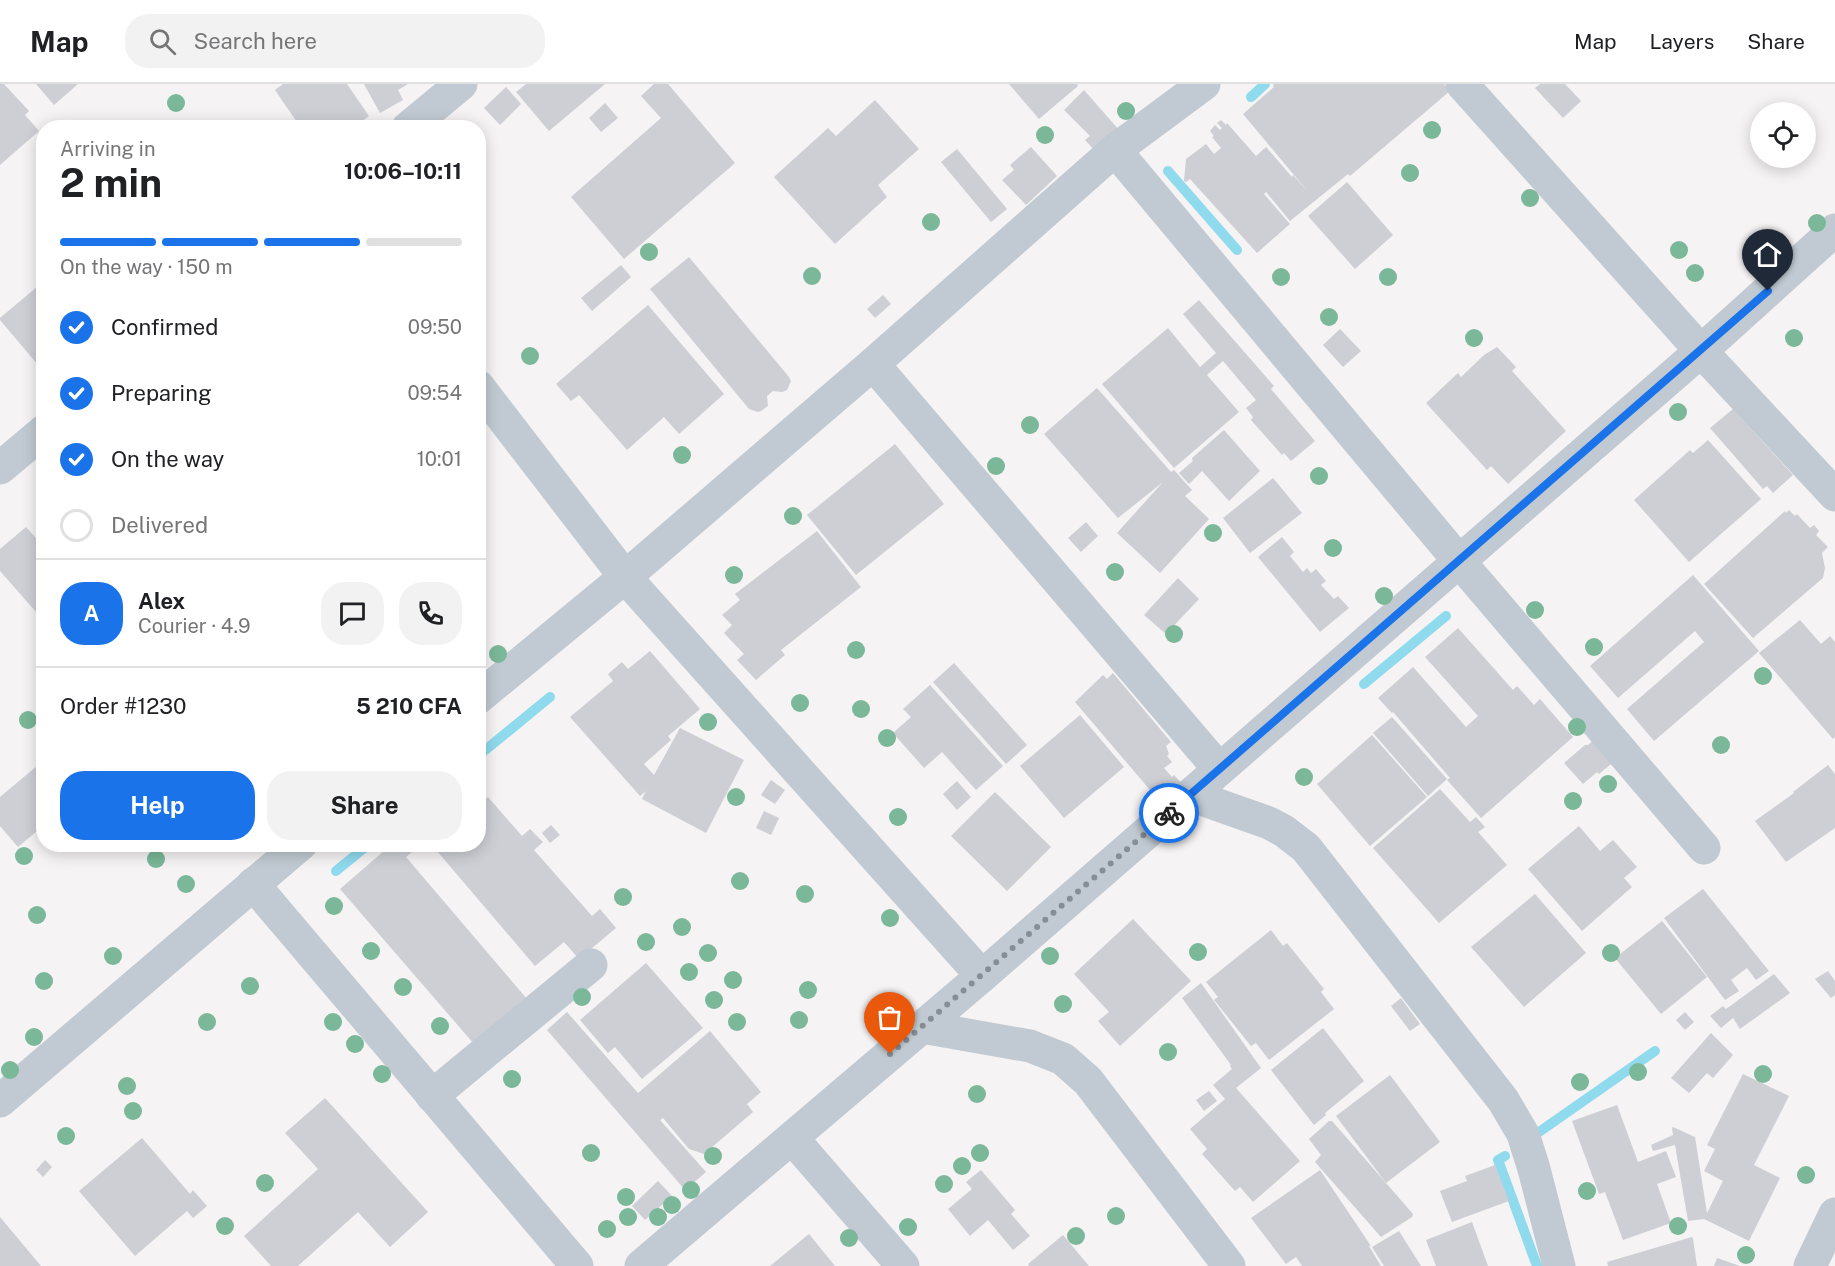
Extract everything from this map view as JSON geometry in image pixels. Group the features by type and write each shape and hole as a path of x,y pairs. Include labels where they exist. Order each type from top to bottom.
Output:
{"street":[{"path":"418,120 461,84"},
{"path":"486,691 625,578 873,364 1115,150 1204,84"},
{"path":"1462,84 1701,351 1835,495"},
{"path":"1115,150 1459,561 1704,848"},
{"path":"641,1266 1190,795 1701,351 1835,230"},
{"path":"873,364 1219,769"},
{"path":"486,396 625,578 981,976"},
{"path":"0,468 36,439"},
{"path":"1190,795 1269,823 1306,848 1503,1100 1523,1134 1559,1266"},
{"path":"0,1101 292,852"},
{"path":"253,884 577,1266"},
{"path":"432,1096 591,965"},
{"path":"922,1027 1030,1046 1063,1059 1088,1081 1229,1266"},
{"path":"792,1138 903,1266"},
{"path":"1810,1266 1835,1214"}],"building":[{"path":"0,84 4,84 29,111 25,115 36,128 36,134 0,165"},
{"path":"36,84 78,84 54,105"},
{"path":"283,84 347,84 369,116 364,120 296,120 275,90"},
{"path":"364,84 408,84 398,90 403,100 380,113"},
{"path":"526,84 605,84 549,131 516,92"},
{"path":"654,84 668,84 735,163 624,259 571,197 661,118 641,96"},
{"path":"1009,84 1077,84 1078,86 1039,119"},
{"path":"1274,84 1444,84 1450,91 1350,176 1348,174 1290,221 1266,192 1264,194 1290,224 1257,253 1190,179 1184,181 1186,159 1206,144 1214,154 1221,148 1210,131 1215,125 1220,130 1222,128 1217,123 1221,120 1226,125 1227,123 1256,156 1266,147 1309,193 1243,114 1274,87"},
{"path":"1540,84 1565,84 1581,101 1563,118 1535,88"},
{"path":"506,87 521,104 500,125 484,108"},
{"path":"1084,90 1119,130 1096,152 1085,140 1090,136 1064,110"},
{"path":"875,100 919,149 878,185 887,197 835,244 774,177 828,128 836,136"},
{"path":"605,103 618,118 601,132 589,118"},
{"path":"1031,147 1057,176 1026,205 1002,180 1014,170 1010,165"},
{"path":"957,149 1007,209 991,222 941,162"},
{"path":"1347,182 1393,235 1355,269 1308,216"},
{"path":"689,257 791,381 787,390 773,391 767,396 768,406 761,411 749,409 650,289"},
{"path":"621,265 631,277 592,311 581,298"},
{"path":"36,288 36,363 0,320"},
{"path":"883,295 891,304 875,318 867,309"},
{"path":"1199,300 1274,386 1271,389 1315,441 1291,461 1284,453 1282,455 1251,420 1253,417 1246,408 1256,400 1223,361 1207,375 1239,412 1174,468 1102,384 1168,328 1200,367 1216,353 1183,314"},
{"path":"648,305 724,394 679,434 664,417 627,450 579,395 571,401 556,384"},
{"path":"1340,329 1361,351 1343,367 1323,345"},
{"path":"1497,347 1516,367 1512,371 1566,431 1508,484 1491,466 1487,470 1426,403 1458,373 1461,377 1484,355"},
{"path":"1097,388 1171,472 1174,470 1192,490 1185,496 1209,519 1160,573 1117,533 1163,482 1118,518 1044,434"},
{"path":"1733,409 1793,475 1773,493 1767,486 1763,489 1710,428"},
{"path":"1224,430 1260,471 1229,501 1202,471 1189,484 1179,473 1193,461 1192,458"},
{"path":"1708,440 1761,499 1689,562 1634,500 1690,450 1693,453"},
{"path":"895,444 944,504 856,575 807,515"},
{"path":"1273,478 1302,513 1250,553 1223,518"},
{"path":"1789,510 1795,516 1797,514 1810,528 1814,525 1819,531 1816,535 1828,547 1822,553 1825,568 1823,578 1753,638 1704,584 1785,511 1786,513"},
{"path":"1086,522 1098,536 1081,552 1068,538"},
{"path":"26,527 36,538 36,612 0,571 0,549"},
{"path":"817,531 861,587 781,650 785,655 756,680 737,660 744,654 724,633 732,625 722,615 740,600 735,594"},
{"path":"1282,537 1294,552 1290,556 1303,572 1307,568 1311,573 1316,569 1326,581 1321,585 1334,599 1338,596 1349,608 1320,632 1258,557"},
{"path":"1693,575 1759,651 1654,741 1627,709 1704,642 1695,631 1618,698 1590,666"},
{"path":"1178,578 1199,599 1166,634 1144,615"},
{"path":"1800,620 1821,644 1830,636 1835,642 1835,737 1833,739 1759,653"},
{"path":"1458,628 1513,690 1517,686 1534,705 1540,699 1573,737 1481,818 1447,780 1450,778 1378,698 1413,667 1466,727 1478,716 1425,657"},
{"path":"650,651 700,709 668,736 671,740 644,764 654,775 680,728 744,760 706,833 642,799 646,791 640,796 570,717 613,681 608,674 622,662 628,669"},
{"path":"954,663 1027,745 1006,764 933,682"},
{"path":"1113,673 1171,742 1166,746 1169,754 1167,756 1172,762 1164,768 1183,785 1162,804 1075,702 1103,675 1107,679"},
{"path":"930,685 1003,766 976,790 942,752 924,768 893,733 911,717 903,709"},
{"path":"1080,715 1124,767 1064,818 1020,766"},
{"path":"1392,717 1447,779 1428,796 1373,733"},
{"path":"1372,735 1427,797 1370,846 1317,784"},
{"path":"1597,737 1616,760 1583,784 1564,763"},
{"path":"1828,765 1835,774 1835,828 1786,862 1755,821"},
{"path":"36,767 36,832 18,847 0,826 0,797"},
{"path":"771,780 785,790 775,804 761,795"},
{"path":"957,781 971,797 957,810 943,794"},
{"path":"1440,789 1470,822 1476,817 1485,827 1478,832 1507,865 1439,923 1373,848"},
{"path":"995,792 1051,847 1007,891 951,836"},
{"path":"488,797 522,836 530,829 543,842 534,850 592,916 600,909 616,928 579,959 564,942 535,966 438,852 486,852 486,799"},
{"path":"764,811 779,818 771,835 756,828"},
{"path":"551,825 560,835 550,843 542,833"},
{"path":"1579,826 1600,851 1613,840 1637,867 1624,878 1632,887 1582,931 1528,869"},
{"path":"383,852 412,852 406,857 527,999 474,1044 340,889"},
{"path":"1703,889 1769,971 1756,980 1747,968 1731,980 1739,991 1725,1000 1664,918"},
{"path":"1535,894 1586,953 1524,1007 1471,947"},
{"path":"1133,919 1191,981 1120,1046 1098,1021 1109,1012 1074,974"},
{"path":"1662,921 1707,977 1661,1014 1615,958"},
{"path":"1271,930 1283,946 1287,943 1324,989 1321,992 1334,1009 1269,1060 1256,1043 1251,1046 1214,1000 1218,997 1206,982"},
{"path":"646,963 703,1028 642,1079 615,1047 608,1053 580,1020"},
{"path":"1828,971 1835,981 1835,995 1831,998 1815,979"},
{"path":"1774,974 1790,993 1740,1029 1733,1018 1721,1028 1710,1016 1723,1006 1726,1009"},
{"path":"1201,983 1261,1068 1236,1088 1300,1161 1253,1202 1240,1187 1235,1191 1202,1154 1207,1149 1190,1129 1225,1099 1213,1085 1232,1069 1182,998"},
{"path":"1401,998 1420,1024 1410,1031 1391,1006"},
{"path":"567,1012 638,1093 710,1031 761,1092 747,1104 753,1112 704,1154 689,1149 663,1118 660,1120 706,1172 685,1190 547,1030"},
{"path":"1685,1012 1694,1022 1685,1030 1676,1020"},
{"path":"1323,1028 1364,1081 1314,1125 1271,1070"},
{"path":"1711,1033 1733,1055 1713,1078 1707,1073 1689,1093 1671,1078"},
{"path":"1743,1074 1789,1096 1754,1165 1780,1178 1749,1241 1704,1219 1688,1221 1675,1145 1653,1151 1651,1145 1673,1135 1673,1127 1695,1137 1707,1213 1723,1181 1704,1171 1715,1149 1707,1145"},
{"path":"1390,1075 1440,1142 1386,1183 1336,1116"},
{"path":"1209,1091 1217,1101 1204,1111 1196,1100"},
{"path":"325,1098 428,1212 390,1247 358,1212 298,1266 271,1266 244,1236 318,1169 285,1133"},
{"path":"1617,1105 1638,1162 1666,1151 1676,1177 1657,1184 1671,1223 1623,1240 1605,1192 1599,1194 1572,1121"},
{"path":"1329,1121 1332,1121 1413,1214 1412,1217 1381,1237 1315,1162 1321,1155 1309,1139"},
{"path":"142,1138 190,1194 193,1190 207,1206 193,1218 187,1211 135,1256 79,1191"},
{"path":"45,1160 52,1167 43,1177 36,1170"},
{"path":"1495,1165 1509,1201 1452,1222 1440,1191 1467,1181 1465,1176"},
{"path":"981,1170 1015,1210 1011,1214 1030,1236 1013,1250 988,1220 970,1236 948,1209 972,1189 966,1182"},
{"path":"1320,1170 1371,1246 1369,1246 1381,1266 1302,1266 1296,1257 1286,1264 1251,1218"},
{"path":"658,1181 672,1196 645,1220 632,1206"},
{"path":"0,1217 41,1266 0,1266"},
{"path":"1472,1222 1488,1266 1436,1266 1426,1240"},
{"path":"1399,1231 1421,1266 1384,1266 1372,1247"},
{"path":"809,1234 835,1266 770,1266"},
{"path":"1063,1235 1089,1266 1028,1266 1028,1264"},
{"path":"1692,1237 1697,1266 1608,1266 1607,1262"},
{"path":"1717,1258 1740,1266 1714,1266"}],"waterway":[{"path":"1251,97 1265,84"},
{"path":"1168,171 1237,250"},
{"path":"1364,684 1446,616"},
{"path":"486,749 550,697"},
{"path":"336,871 359,852"},
{"path":"1529,1139 1655,1051"},
{"path":"1505,1156 1498,1160 1537,1266"}],"way so far":[{"path":"890,1054 1169,813"}],"route":[{"path":"1169,813 1768,291"}]}
